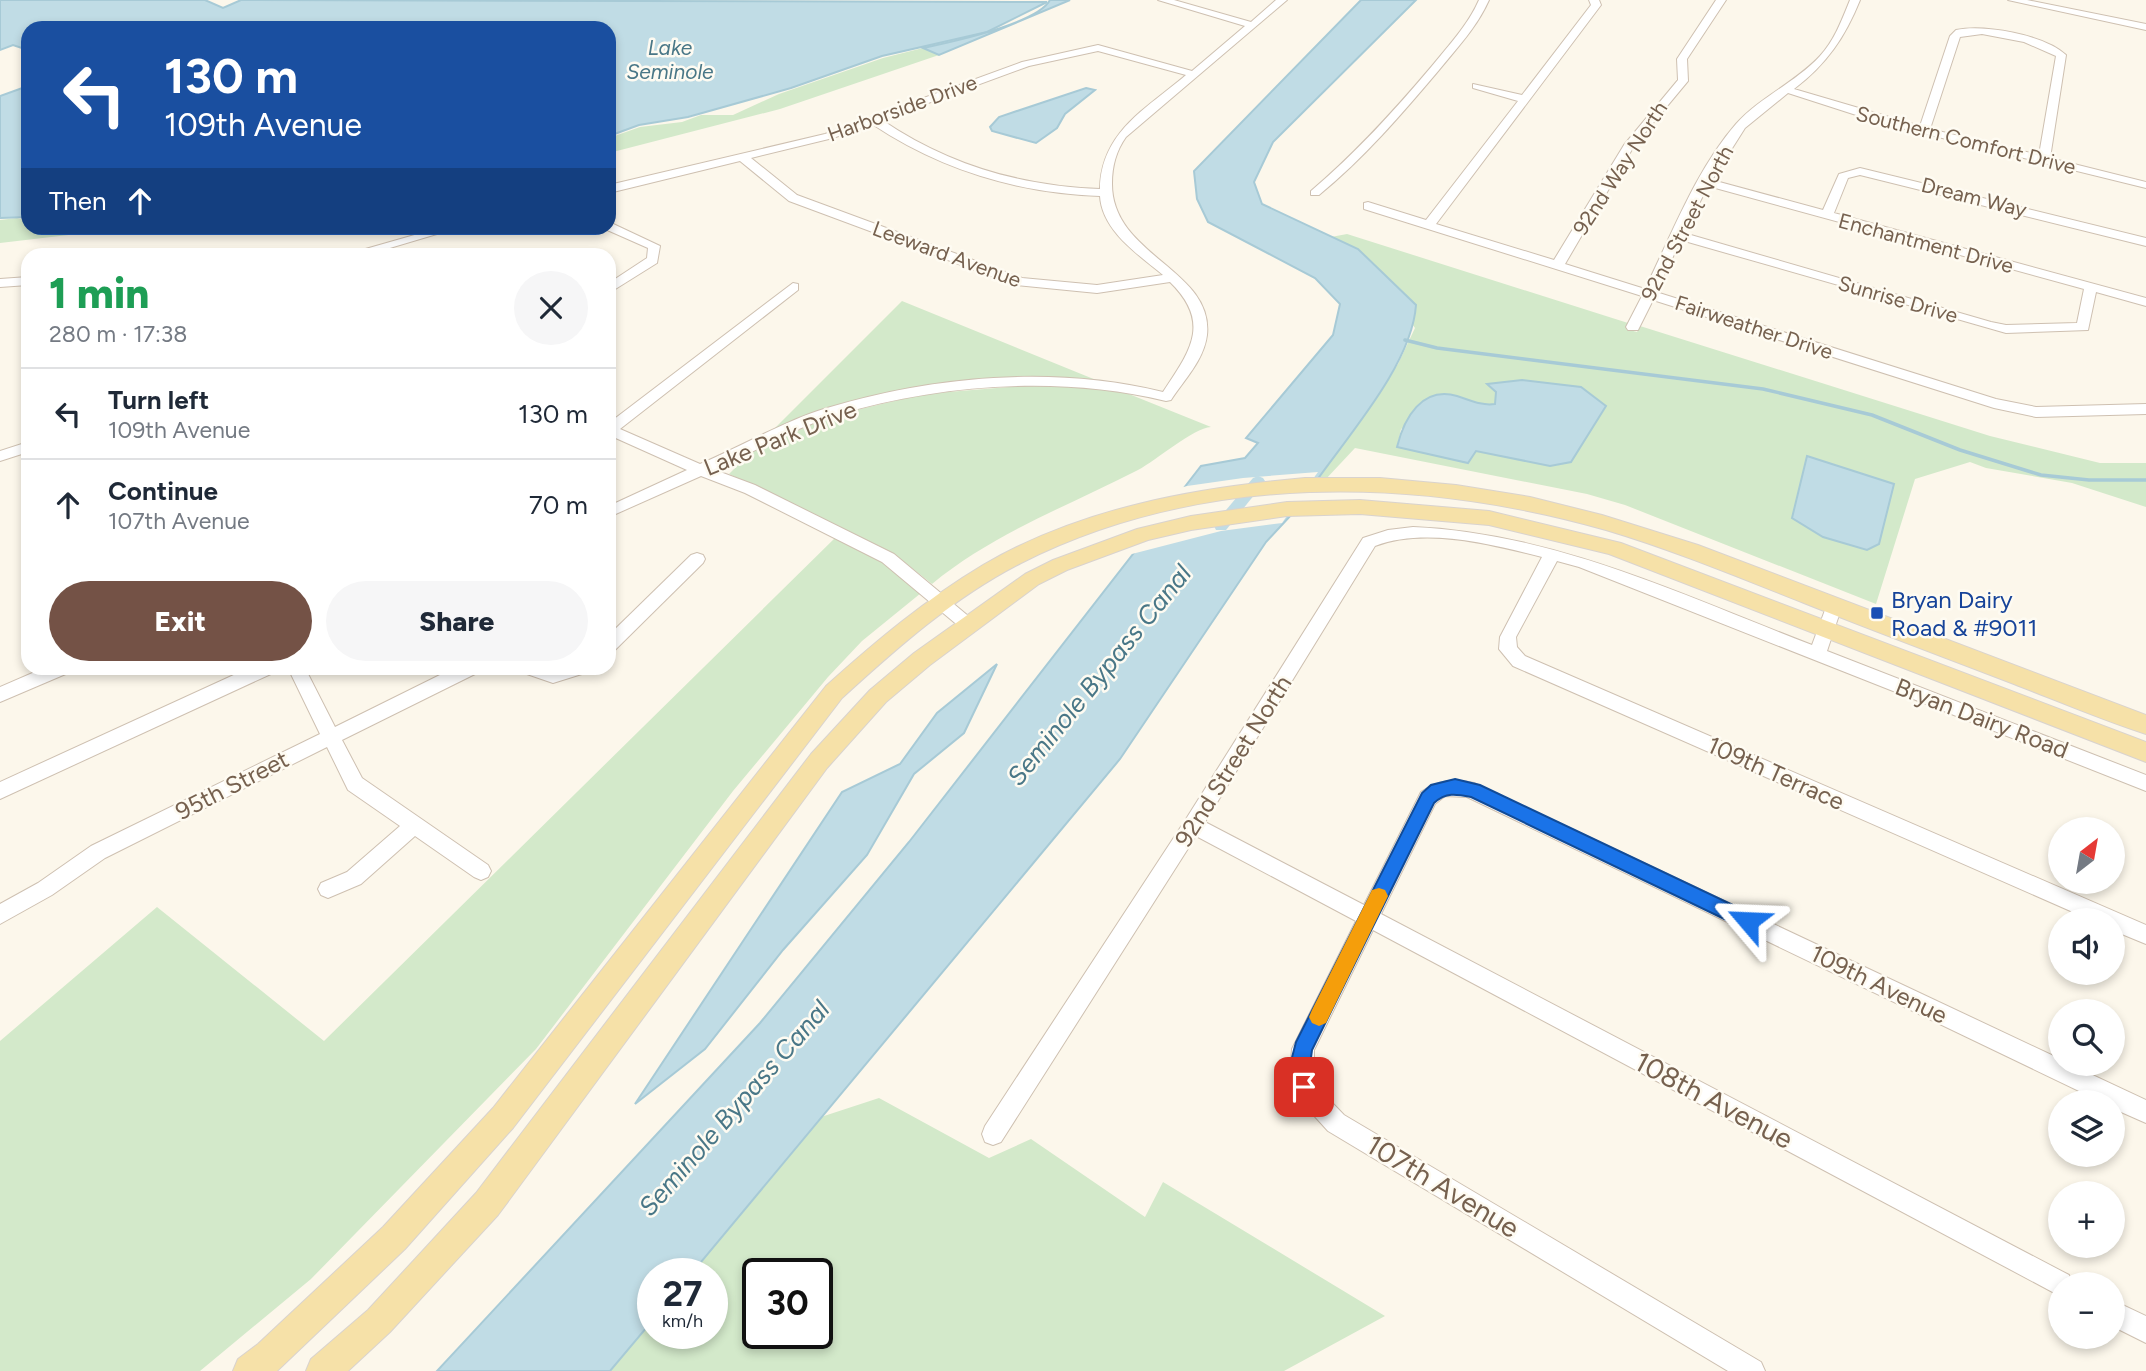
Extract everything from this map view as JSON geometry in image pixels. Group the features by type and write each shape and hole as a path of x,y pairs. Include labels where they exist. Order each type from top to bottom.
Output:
{"main road":[{"path":"250,1371 270,1356 394,1238 503,1118 834,692 885,645 943,603 1012,558 1060,536 1123,515 1210,496 1304,485 1379,483 1499,498 1604,522 1686,550 2146,725"},
{"path":"323,1371 379,1321 487,1204 583,1080 819,761 878,696 967,624 1031,579 1144,534 1191,523 1287,509 1360,507 1489,518 1593,542 1691,576"},
{"name":"Bryan Dairy Road","path":"1691,576 2146,752"}],"street":[{"path":"1163,0 1252,25"},
{"path":"1171,278 1139,252 1117,227 1102,192 1108,160 1118,141 1282,0"},
{"path":"1314,192 1354,161 1411,97 1476,19 1484,0"},
{"path":"1429,225 1596,5 1594,0"},
{"name":"92nd Way North","path":"1557,266 1636,136 1659,103 1683,81 1682,60 1721,0"},
{"name":"92nd Street North","path":"1633,327 1678,235 1733,135 1763,106 1788,90 1835,45 1855,0"},
{"path":"2013,0 2146,27"},
{"path":"1924,131 1959,32 1974,30 2054,49 2061,55 2061,62 2044,160"},
{"name":"Harborside Drive","path":"616,187 875,121 1013,69 1083,50 1098,48 1193,74"},
{"path":"1477,86 1524,99"},
{"name":"Southern Comfort Drive","path":"1788,90 1924,131 2146,185"},
{"path":"875,121 904,142 926,153 1027,188 1060,193 1102,192"},
{"name":"Leeward Avenue","path":"742,157 793,198 1020,282 1097,289 1171,278"},
{"name":"Dream Way","path":"1827,216 1843,176 1860,171 1935,187 2146,242"},
{"name":"Enchantment Drive","path":"1706,182 2146,302"},
{"name":"Fairweather Drive","path":"1368,206 1993,402 2036,412 2146,409"},
{"path":"616,229 654,246 653,260 616,284"},
{"path":"376,248 424,235"},
{"name":"Sunrise Drive","path":"1678,235 2006,329 2083,327 2091,287"},
{"name":"Lake Park Drive","path":"616,509 829,412 923,390 1034,381 1121,386 1166,397 1194,356 1201,331 1195,304 1171,278"},
{"path":"0,283 21,282"},
{"path":"616,425 793,287"},
{"path":"616,433 669,458 750,489 888,558 967,624"},
{"path":"0,456 21,449"},
{"name":"92nd Street North","path":"993,1134 1193,825 1368,542 1380,535 1397,533 1443,535 1551,554"},
{"name":"Bryan Dairy Road","path":"1551,554 1618,575 2146,783"},
{"name":"109th Terrace","path":"1551,554 1508,638 1507,649 1519,661 2146,935"},
{"path":"616,638 697,559"},
{"path":"1818,654 1834,606"},
{"path":"0,695 46,675"},
{"path":"0,792 252,675"},
{"path":"299,675 328,736 355,784 481,871"},
{"name":"95th Street","path":"0,915 45,889 97,852 456,675"},
{"name":"109th Avenue","path":"1368,916 1428,798 1437,790 1455,786 1474,790 2146,1112"},
{"path":"328,889 354,877 415,825"},
{"name":"108th Avenue","path":"1193,825 2048,1278"},
{"name":"107th Avenue","path":"1368,916 1303,1049 1298,1073 1310,1101 1336,1123 1752,1371"},
{"path":"2125,1319 2146,1330"}],"green space":[{"path":"923,48 939,55 780,109 616,151 616,136 640,127 682,122 701,115 733,115 779,94 883,58"},
{"path":"21,219 21,235 68,235 0,243 0,220"},
{"path":"1347,234 1628,323 1626,329 1637,332 1640,326 1990,436 2100,463 2146,463 2146,507 2072,483 1986,468 1970,462 1915,479 1876,604 1625,505 1587,494 1355,448 1325,480 1317,480 1398,364 1415,328 1358,250 1331,237","holes":["1496,392 1571,462 1550,466 1475,451 1468,463 1397,447 1401,429 1453,395 1485,405 1495,404"]},
{"path":"902,301 1096,380 1013,378 931,384 877,395 771,432"},
{"path":"1033,385 1119,390 1211,427 1185,438 1138,470 1006,535 932,584 893,553 729,474 752,451 831,416 924,394"},
{"path":"836,537 883,562 921,593 862,641 828,677 733,791 536,1049 311,1279 200,1371 0,1371 0,1041 157,907 324,1041"},
{"path":"879,1098 989,1158 1031,1139 1145,1217 1163,1182 1385,1316 1284,1371 610,1371 637,1339 637,1349 728,1349 728,1258 704,1258 821,1117"}],"water":[{"name":"Lake Seminole","path":"0,0 205,0 223,8 241,0 1047,2 987,32 882,56 791,88 688,117 639,125 616,133 616,21 21,21 21,48 13,45 0,50"},
{"path":"1050,0 1070,0 939,55 923,48 972,37 1011,24 1042,9"},
{"path":"1361,0 1416,0 1273,142 1254,182 1262,204 1358,249 1416,305 1404,350 1378,396 1317,480 1177,497 1201,466 1245,458 1258,443 1246,438 1333,335 1340,304 1315,278 1208,222 1197,199 1194,171"},
{"path":"21,88 21,217 0,218 0,96"},
{"path":"1086,88 1095,90 1065,114 1057,128 1036,143 992,131 990,127 999,117"},
{"path":"1522,380 1581,387 1606,406 1571,462 1550,466 1476,451 1468,463 1397,447 1404,425 1424,400 1445,394 1495,404 1496,392 1487,384"},
{"path":"1807,456 1894,484 1879,544 1867,550 1823,537 1792,518"},
{"path":"1292,514 1266,542 1120,759 704,1258 637,1258 637,1339 610,1371 437,1371 760,1023 909,842 1144,540"},
{"path":"997,664 964,733 914,774 867,855 783,950 705,1049 635,1104 842,792 900,764 937,713"}],"pier":[{"path":"1318,472 1310,483 1174,497 1180,488 1187,486"},
{"path":"1291,510 1282,523 1221,531 1128,555 1141,538"}],"waterway":[{"path":"1405,340 1437,348 1763,389 1872,415 1960,450 2041,475 2089,480 2146,480"},
{"name":"Seminole Bypass Canal","path":"1221,526 1258,481"}],"slow traffic":[{"path":"1319,1017 1379,896"}],"place":[{"name":"Bryan Dairy Road & #9011","path":"1877,613"}],"route":[{"path":"1304,1087 1298,1073 1303,1049 1428,798 1437,790 1455,786 1474,790 1748,921"}]}
